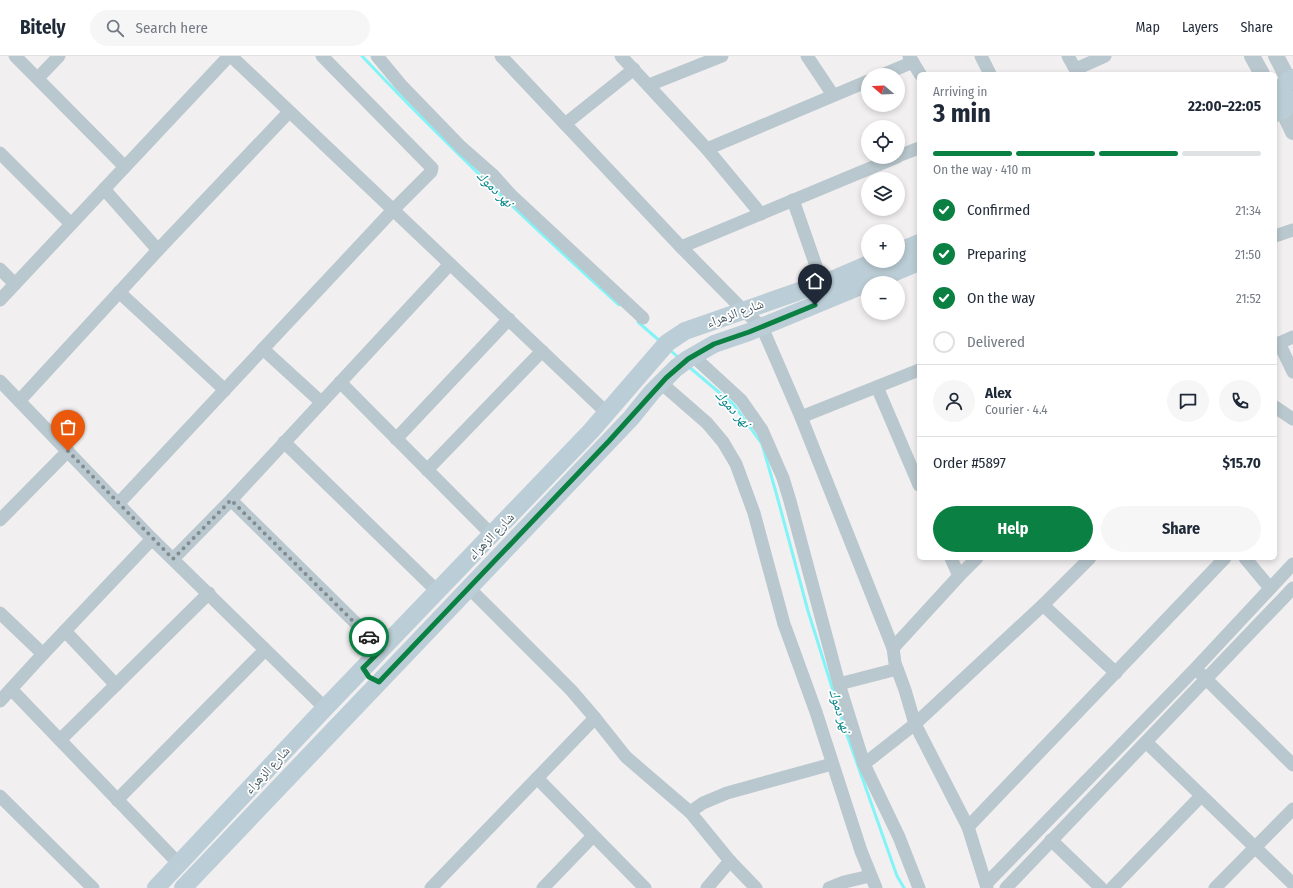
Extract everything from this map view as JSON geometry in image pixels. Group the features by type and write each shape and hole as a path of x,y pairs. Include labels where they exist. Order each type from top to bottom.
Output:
{"main road":[{"path":"1280,103 1292,82"},
{"path":"905,249 917,244"},
{"name":"شارع الزهراء","path":"885,276 917,263"},
{"name":"شارع الزهراء","path":"156,888 325,708 607,413 671,339 685,331 822,283 861,267"},
{"name":"شارع الزهراء","path":"182,888 631,418 663,381 691,358 714,344 762,327 861,286"},
{"path":"363,668 369,677 379,682"},
{"path":"350,682 360,690 364,698"}],"street":[{"path":"16,56 125,167"},
{"path":"38,78 59,56"},
{"path":"0,300 230,56 607,413"},
{"path":"118,504 393,210 430,174 432,168 322,56"},
{"path":"377,56 401,86 461,147 494,176 511,195 643,318"},
{"path":"501,56 681,247 743,310 762,327 801,417 893,648 897,669 916,724 968,827 987,886 1195,669 1293,564"},
{"path":"621,56 707,149 761,214"},
{"path":"649,85 722,56"},
{"path":"807,56 833,95"},
{"path":"981,56 989,72"},
{"path":"1068,56 1077,72 1105,56"},
{"path":"1276,56 1292,82"},
{"path":"895,68 911,59 919,72"},
{"path":"565,124 634,69"},
{"path":"707,149 861,84"},
{"path":"1280,103 1293,132"},
{"path":"20,400 158,250 289,112"},
{"path":"905,154 917,149"},
{"path":"0,153 71,224"},
{"path":"681,247 880,164"},
{"path":"104,189 158,250"},
{"path":"793,200 822,283"},
{"path":"1277,235 1293,230"},
{"path":"173,559 231,500 450,264"},
{"path":"0,269 15,284"},
{"path":"119,292 224,390"},
{"path":"396,439 508,319"},
{"path":"1293,337 1277,344 1293,372"},
{"path":"263,349 321,402"},
{"path":"427,470 542,351"},
{"path":"691,358 741,400 762,430 783,478 839,684 864,764 899,837 919,888"},
{"path":"801,417 917,371"},
{"path":"0,381 20,400 152,539 325,708"},
{"path":"663,381 707,423 723,442 736,464 754,513 784,624 816,712 832,764 873,882 844,882 830,888"},
{"path":"340,382 492,535"},
{"path":"877,387 917,480"},
{"path":"1277,408 1293,419"},
{"path":"284,442 437,591"},
{"path":"0,520 68,451"},
{"path":"231,500 382,649"},
{"path":"0,701 152,539"},
{"path":"952,560 959,576"},
{"path":"893,648 975,560"},
{"path":"864,764 916,724 1043,605 1088,560"},
{"path":"968,827 1223,560"},
{"path":"1247,560 1270,588"},
{"path":"469,588 571,690 626,757 690,812 730,861 756,888"},
{"path":"1006,888 1293,588"},
{"path":"60,740 209,594"},
{"path":"1043,605 1116,673"},
{"path":"0,613 43,654"},
{"path":"65,631 116,685"},
{"path":"117,800 265,650"},
{"path":"839,684 897,669"},
{"path":"1195,669 1293,764"},
{"path":"11,689 179,864"},
{"path":"431,888 595,718"},
{"path":"1146,742 1293,884"},
{"path":"690,812 703,803 727,793 832,764"},
{"path":"537,778 645,888"},
{"path":"0,796 93,888"},
{"path":"1112,888 1201,796"},
{"path":"1215,888 1293,809"},
{"path":"543,888 593,836"},
{"path":"1051,840 1102,888"},
{"path":"707,888 730,861"}],"waterway":[{"name":"نهر دموك","path":"362,56 488,183 619,305"},
{"name":"نهر دموك","path":"638,322 661,342"},
{"name":"نهر دموك","path":"670,350 679,358"},
{"name":"نهر دموك","path":"688,366 734,405 762,444 808,611 846,732 897,876 904,888"}],"way so far":[{"path":"68,451 173,559 231,500 369,637"}],"route":[{"path":"369,637 382,649 363,668 369,677 379,682 631,418 652,392 676,368 688,359 714,344 749,332 815,305"}]}
